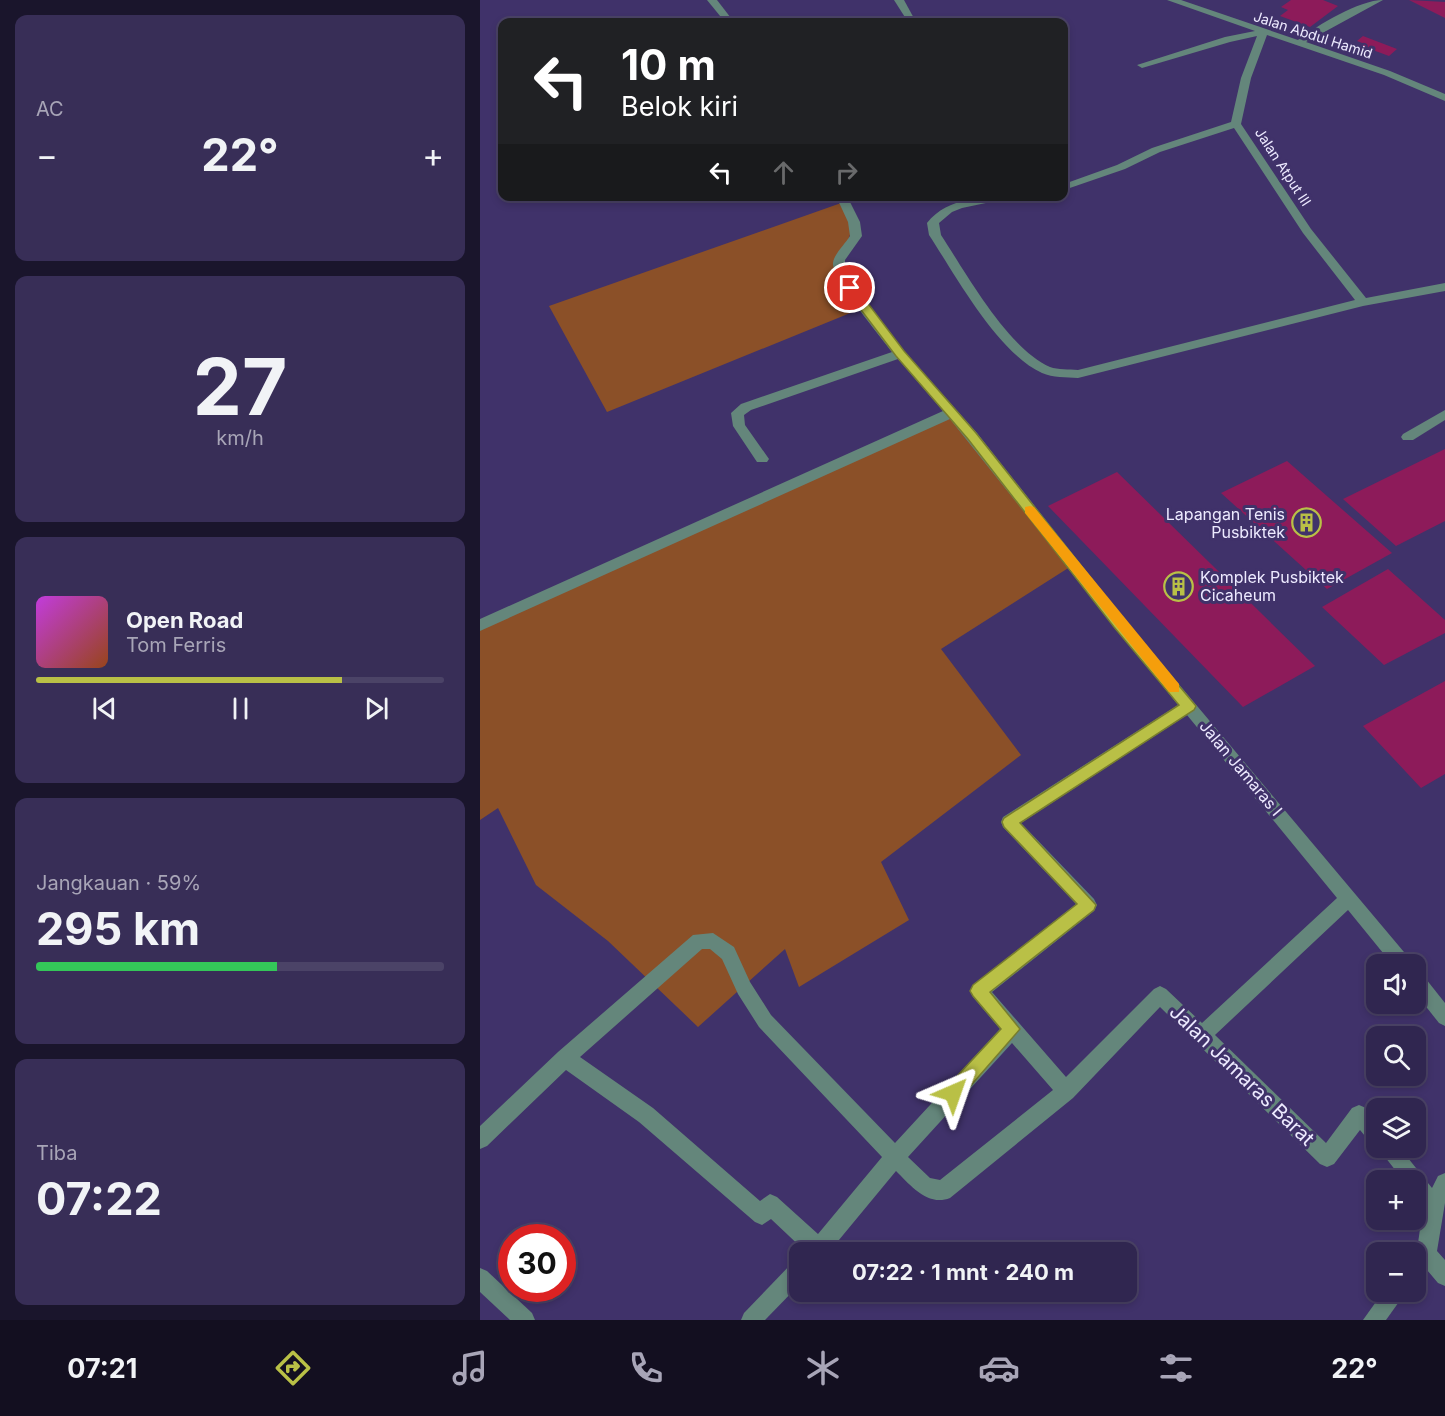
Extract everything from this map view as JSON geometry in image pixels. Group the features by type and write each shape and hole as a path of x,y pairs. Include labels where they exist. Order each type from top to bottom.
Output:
{"street":[{"path":"712,0 727,18"},
{"path":"899,0 910,18"},
{"name":"Jalan Abdul Hamid","path":"1172,0 1263,33 1387,73 1445,98"},
{"path":"1298,44 1315,32 1378,0"},
{"path":"1142,65 1228,39 1263,33"},
{"name":"Jalan Atput III","path":"1263,33 1246,78 1236,123 1307,231 1363,302"},
{"path":"1068,186 1121,167 1156,150 1236,123"},
{"name":"Jalan Jamaras I","path":"844,201 854,222 856,236 839,260 839,269 900,354 951,413 1119,624 1395,954"},
{"path":"985,201 950,207 939,214 933,223 935,235 988,313 1024,356 1047,370 1078,374 1363,302 1445,287"},
{"path":"762,459 739,426 737,413 746,407 900,354"},
{"path":"480,626 951,413"},
{"path":"1408,437 1445,414"},
{"path":"1066,1091 978,991 1088,905 1009,822 1189,706"},
{"path":"1202,1035 1348,898"},
{"path":"480,1139 565,1058 699,941 713,941 728,953 744,988 765,1021 895,1157"},
{"path":"1426,993 1445,1017"},
{"name":"Jalan Jamaras Barat","path":"895,1157 924,1186 943,1191 1066,1091 1160,995 1327,1157 1359,1115 1366,1123"},
{"path":"824,1242 895,1157 1012,1029"},
{"path":"565,1058 646,1115 762,1215 770,1204 808,1242"},
{"path":"1396,1158 1406,1170"},
{"path":"1425,1242 1433,1206 1445,1183"},
{"path":"1426,1196 1433,1206"},
{"path":"1426,1264 1445,1276"},
{"path":"480,1278 525,1320"},
{"path":"751,1320 789,1280"},
{"path":"1373,1320 1388,1302"}],"shaded area":[{"path":"844,202 854,222 839,269 865,307 607,412 549,306"},
{"path":"951,413 1073,565 941,649 1021,755 881,862 909,920 799,987 785,949 698,1027 608,941 536,885 498,808 480,820 480,625"}],"building":[{"path":"1291,0 1323,0 1338,6 1310,27 1280,16 1288,10 1281,7"},
{"path":"1409,0 1445,2 1445,18"},
{"path":"1363,36 1397,49 1389,56 1362,46 1365,44 1357,41"},
{"path":"1445,449 1445,521 1396,546 1343,499"},
{"name":"Lapangan Tenis Pusbiktek","path":"1287,461 1392,553 1327,589 1221,493"},
{"name":"Komplek Pusbiktek Cicaheum","path":"1117,472 1315,666 1243,707 1048,506"},
{"name":"Komplek Pusbiktek Cicaheum","path":"1388,569 1445,620 1445,633 1384,665 1322,607"},
{"path":"1445,681 1445,774 1421,788 1363,726"}],"slow traffic":[{"path":"1030,510 1119,624 1174,688"}],"place":[{"name":"Lapangan Tenis Pusbiktek","path":"1306,523"},
{"name":"Komplek Pusbiktek Cicaheum","path":"1179,586"}],"route":[{"path":"850,288 900,354 972,436 1119,624 1189,706 1009,822 1088,905 978,991 1012,1029 953,1093"}]}
